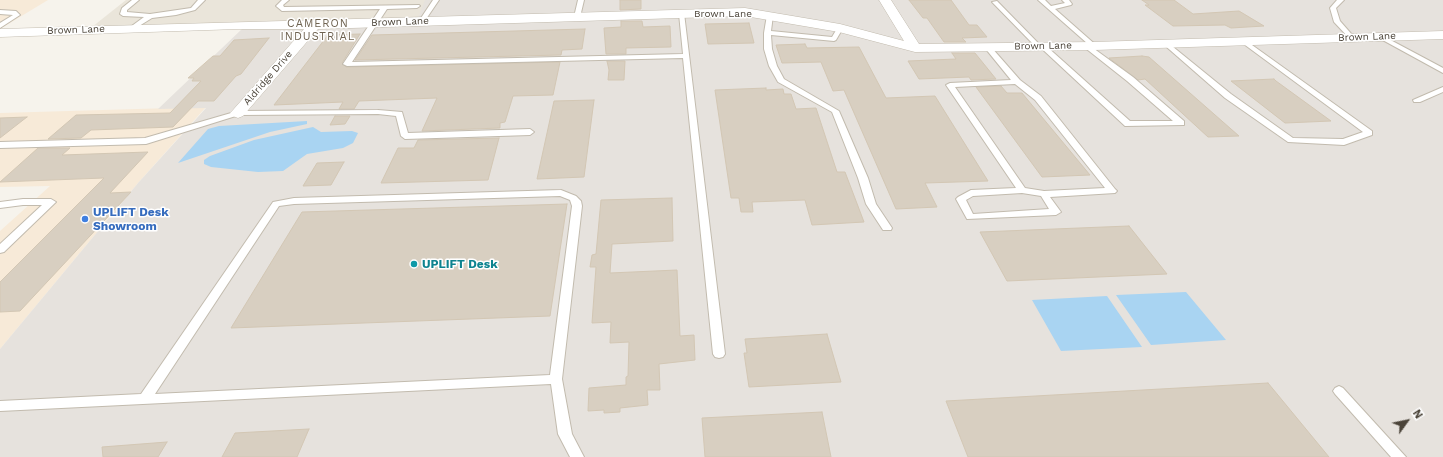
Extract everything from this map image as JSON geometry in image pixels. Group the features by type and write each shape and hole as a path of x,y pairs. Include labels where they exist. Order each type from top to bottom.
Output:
{"street":[{"path":"885,0 915,48"},
{"name":"Brown Lane","path":"0,33 131,28 314,25 745,12 840,28 915,48 1090,46 1443,35"},
{"name":"Aldridge Drive","path":"238,113 314,25"}],"lane":[{"path":"136,0 124,9 123,14 150,16 176,13 193,9 202,0"},
{"path":"286,0 279,6 282,9 386,5 417,6"},
{"path":"422,21 436,0"},
{"path":"577,17 581,0"},
{"path":"995,2 1041,46 1128,124 1181,123 1090,46 1041,0"},
{"path":"1050,8 1070,4 1065,0"},
{"path":"1341,0 1333,8 1337,22 1352,38"},
{"path":"386,5 376,23 347,64 687,56"},
{"path":"0,12 16,12 17,15 0,26"},
{"path":"682,14 719,354"},
{"path":"770,15 768,49 773,66 781,80 835,111 863,178 871,204 887,228"},
{"path":"131,28 150,16"},
{"path":"768,33 834,39 840,28"},
{"path":"1381,37 1443,70"},
{"path":"1165,43 1228,96 1291,140 1344,142 1369,133 1243,41"},
{"path":"989,48 1017,82 1038,98 1112,191 1044,194 1022,190 971,193 961,199 970,217 1056,212 1044,194"},
{"path":"1017,82 950,85 1022,190"},
{"path":"1417,100 1443,89"},
{"path":"0,145 146,141 238,113 378,112 399,114 405,136 530,132"},
{"path":"145,399 276,204 294,201 561,193 573,198 577,206 556,379 565,434 578,457"},
{"path":"0,206 24,202 51,202 0,250"},
{"path":"0,406 556,379"},
{"path":"1339,391 1399,457"}],"shaded area":[{"path":"0,0 48,0 0,29"},
{"path":"126,0 427,0 418,18 92,27"},
{"path":"425,0 1443,0 1443,457 0,457 0,349 138,183 206,108 158,109 242,29 418,18"},
{"path":"206,107 138,183 0,349 0,231 50,186 0,187 0,113"}],"water":[{"path":"307,121 307,124 270,132 178,163 208,129 219,126"},
{"path":"313,127 321,132 352,131 358,133 353,143 343,148 307,154 283,171 258,172 211,167 204,164 204,160 210,156 254,140"},
{"path":"1186,292 1226,340 1151,345 1116,295"},
{"path":"1107,296 1142,347 1061,351 1032,300"}],"building":[{"path":"620,0 641,0 641,9 620,10"},
{"path":"909,0 951,0 969,25 977,25 987,37 962,38 966,42 944,42 927,18 923,18"},
{"path":"1142,0 1174,0 1193,14 1239,11 1264,26 1231,28 1225,25 1173,26 1145,5 1149,5"},
{"path":"621,21 642,21 643,27 670,26 671,47 626,48 626,54 606,54 604,28 621,27"},
{"path":"749,23 754,43 708,44 705,24"},
{"path":"585,29 582,49 562,50 561,55 355,60 372,35"},
{"path":"360,34 342,63 346,67 560,62 553,95 513,96 505,122 500,123 500,128 422,131 437,98 359,101 354,109 339,109 343,102 274,105 328,35"},
{"path":"269,38 241,74 236,76 214,101 198,101 173,127 91,130 81,138 48,139 76,115 170,113 201,81 192,81 194,78 188,78 213,56 220,56 234,40"},
{"path":"805,44 807,48 859,47 886,98 935,96 988,181 925,183 937,207 896,209 844,90 833,91 821,62 782,63 776,45"},
{"path":"952,53 975,53 996,79 971,80 969,77 919,79 908,61 956,59"},
{"path":"1149,57 1239,136 1208,137 1145,79 1138,80 1109,58"},
{"path":"607,61 625,61 624,80 608,80 609,70"},
{"path":"1274,79 1331,121 1285,123 1231,81"},
{"path":"1001,86 1007,93 1022,93 1090,175 1042,177 976,87"},
{"path":"766,88 766,90 783,89 784,94 791,94 796,109 816,108 837,172 845,172 864,222 812,225 805,200 752,202 753,212 741,212 739,198 731,198 715,90"},
{"path":"594,100 584,177 537,179 554,101"},
{"path":"335,116 350,116 345,124 330,125"},
{"path":"27,117 0,138 0,118"},
{"path":"499,138 488,180 381,183 398,148 414,148 418,140"},
{"path":"38,148 70,148 62,155 148,152 110,193 131,192 20,311 0,312 0,282 104,178 0,182"},
{"path":"344,162 331,185 303,186 317,163"},
{"path":"672,198 673,241 612,244 610,273 677,270 680,336 694,335 695,360 659,364 660,390 647,390 648,405 620,408 620,412 604,413 604,410 588,411 589,388 626,385 626,377 628,376 629,342 610,343 611,322 592,323 596,267 590,267 592,255 596,254 601,200"},
{"name":"UPLIFT Desk","path":"567,204 550,316 231,328 302,212"},
{"path":"1129,226 1167,274 1007,281 980,232"},
{"path":"827,334 841,382 749,387 744,353 747,353 745,339"},
{"path":"1268,383 1329,457 968,457 946,401"},
{"path":"822,412 831,457 705,457 702,418"},
{"path":"309,429 297,457 222,457 235,433"},
{"path":"167,442 158,457 103,457 102,447"}],"place":[{"name":"UPLIFT Desk Showroom","path":"85,219"},
{"name":"UPLIFT Desk","path":"414,264"}],"district":[{"name":"CAMERON INDUSTRIAL","path":"318,30"}]}
